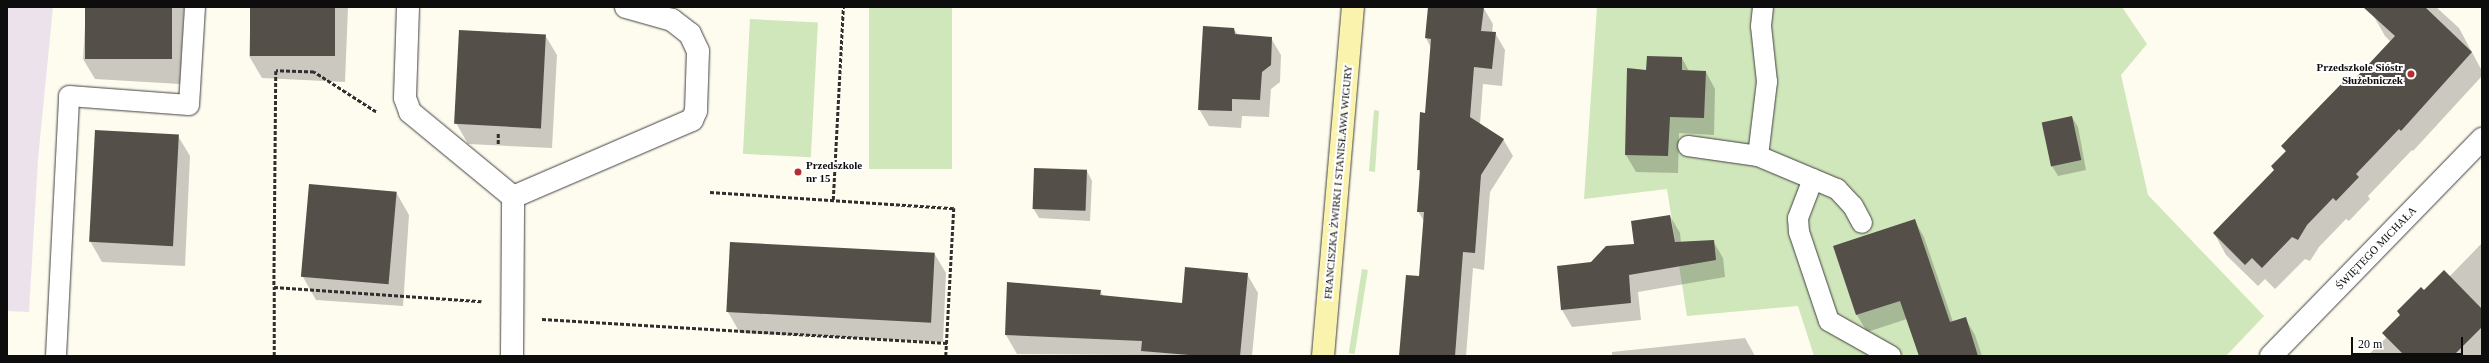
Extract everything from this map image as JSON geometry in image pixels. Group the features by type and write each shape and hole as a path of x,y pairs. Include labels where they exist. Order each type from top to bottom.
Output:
{"street":[{"path":"408,7 405,98 410,112 513,197"},
{"path":"513,197 692,120 696,111 698,50 690,34 672,20 626,7"},
{"name":"FRANCISZKA ŻWIRKI I STANISŁAWA WIGURY","path":"1323,356 1353,7"},
{"name":"ŚWIĘTEGO MICHAŁA","path":"2271,356 2482,139"},
{"path":"512,356 513,197"}],"lane":[{"path":"56,356 70,96 189,105 195,7"},
{"path":"1758,156 1767,82 1761,26 1763,7"},
{"path":"1688,146 1758,156 1837,189 1854,206 1862,223"},
{"path":"1813,180 1798,218 1799,232 1829,321 1891,356"}],"path":[{"path":"833,200 843,7"},
{"path":"274,356 276,71 314,72 380,114"},
{"path":"710,192 954,208 946,356"},
{"path":"274,287 490,302"},
{"path":"534,319 947,343"}],"shaded area":[{"path":"7,7 53,7 38,159 29,312 7,311"}],"green space":[{"path":"869,7 952,7 952,169 869,169"},
{"path":"1597,7 2122,7 2147,44 2121,75 2148,195 2264,316 2226,356 1814,356 1798,306 1687,316 1667,189 1584,199"},
{"path":"750,19 818,23 811,157 743,154"},
{"path":"1374,110 1379,111 1375,172 1369,171"},
{"path":"1362,269 1368,270 1355,354 1349,353"}],"building":[{"path":"85,7 172,7 172,59 85,59"},
{"path":"250,7 335,7 335,56 250,56"},
{"path":"1428,7 1484,7 1481,31 1496,32 1492,69 1474,67 1470,117 1504,139 1481,175 1475,253 1463,252 1455,356 1399,356 1406,275 1419,276 1424,212 1417,212 1420,170 1417,170 1420,112 1425,113 1431,39 1425,38"},
{"path":"2363,7 2425,7 2472,52 2401,131 2399,129 2356,174 2359,177 2336,201 2333,198 2307,225 2298,240 2292,237 2262,268 2252,258 2245,265 2213,233 2274,170 2271,166 2286,151 2281,146 2346,79 2351,83 2395,36"},
{"path":"1203,26 1234,28 1235,34 1272,37 1271,65 1262,72 1260,100 1232,99 1232,111 1198,110"},
{"path":"459,30 546,35 541,128 454,124"},
{"path":"1647,56 1682,57 1682,70 1706,71 1704,118 1670,117 1668,156 1625,155 1627,68 1646,70"},
{"path":"2072,116 2081,160 2051,166 2042,122"},
{"path":"95,130 179,134 173,246 89,242"},
{"path":"1034,168 1087,170 1086,211 1033,209"},
{"path":"309,184 397,192 389,284 301,277"},
{"path":"1670,215 1675,242 1714,240 1716,260 1629,275 1631,303 1561,310 1557,266 1591,262 1606,246 1634,244 1631,221"},
{"path":"1915,219 1950,322 1966,317 1978,356 1919,356 1900,301 1856,315 1833,246"},
{"path":"730,242 935,253 931,323 726,312"},
{"path":"1185,267 1248,273 1240,356 1201,356 1141,351 1142,341 1005,335 1007,282 1101,290 1100,295 1182,303"},
{"path":"2444,270 2482,309 2482,327 2453,356 2405,356 2382,333 2400,315 2397,311 2421,287 2424,290"}],"place":[{"name":"Przedszkole Sióstr Służebniczek","path":"2411,74"},
{"name":"Przedszkole nr 15","path":"798,172"}]}
